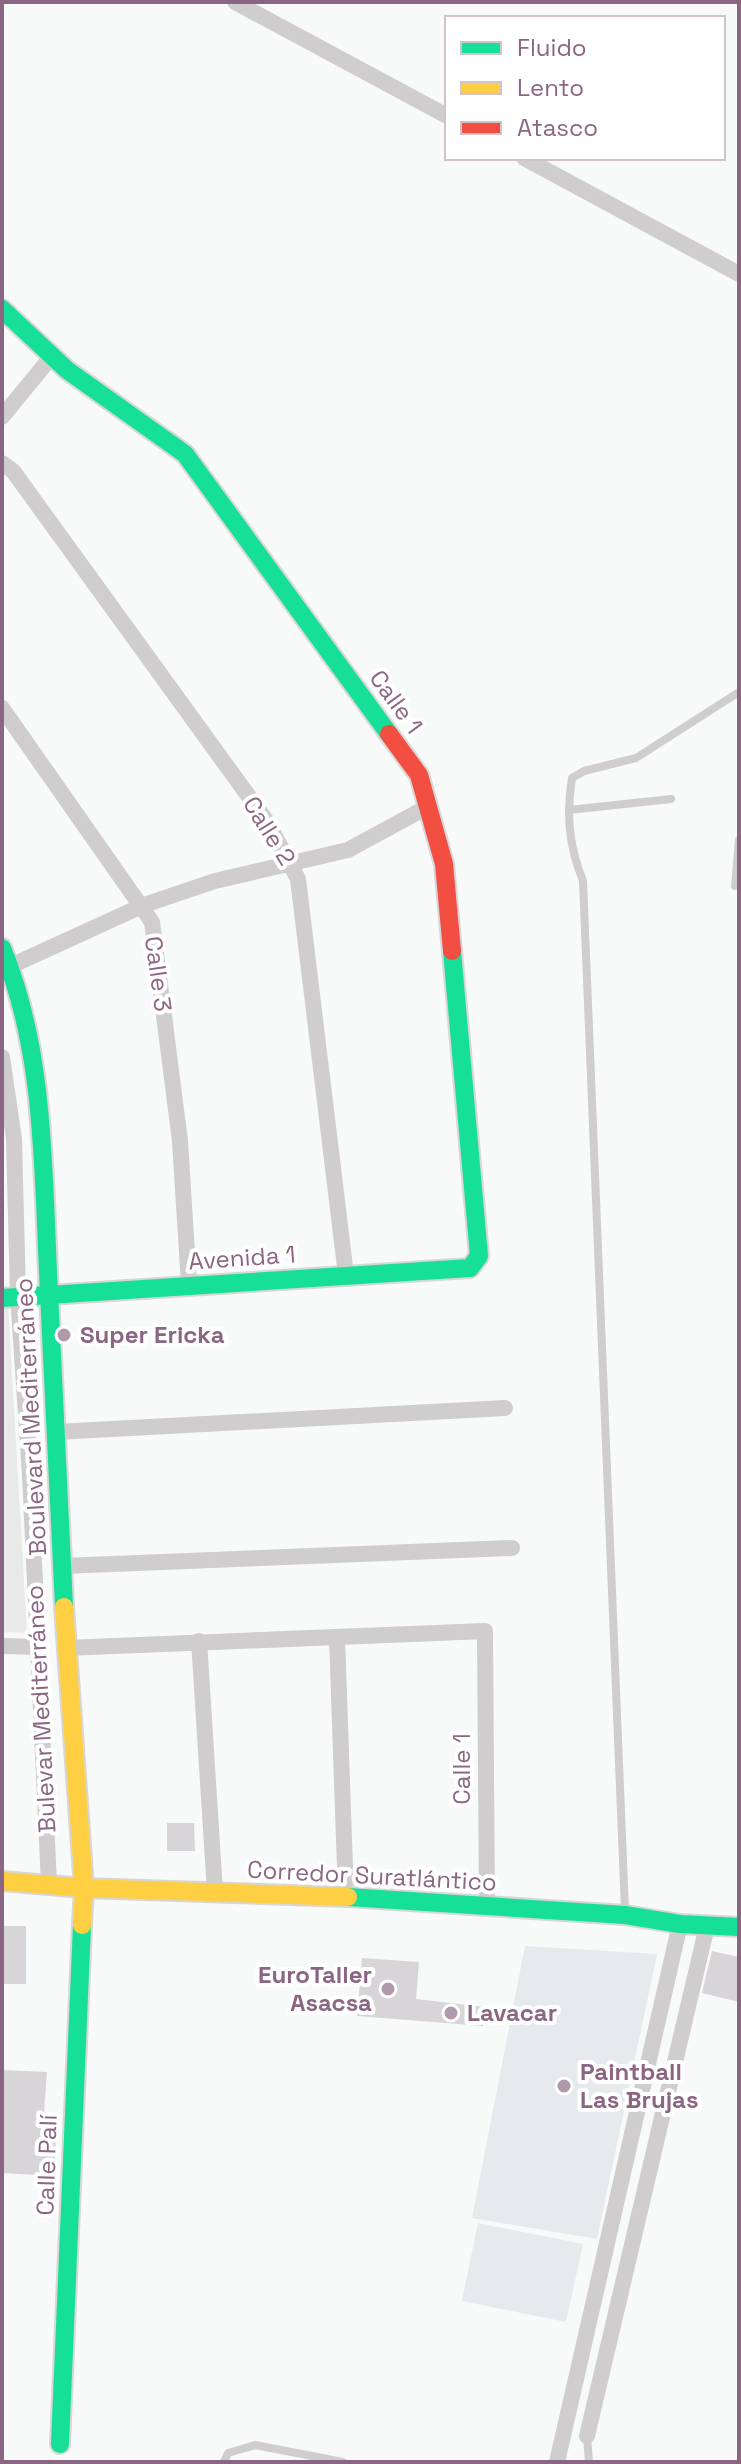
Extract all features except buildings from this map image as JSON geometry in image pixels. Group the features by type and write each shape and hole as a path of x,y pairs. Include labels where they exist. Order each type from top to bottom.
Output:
{"street":[{"path":"236,2 445,115"},
{"path":"528,160 739,274"},
{"name":"Calle 1","path":"2,309 52,356 185,454 419,775 444,864 479,1256"},
{"path":"2,417 52,356"},
{"name":"Calle 2","path":"2,463 13,471 259,811 298,879 346,1275"},
{"name":"Calle 3","path":"2,708 152,922 180,1141 189,1285"},
{"path":"6,968 141,907 215,881 348,850 429,806"},
{"name":"Boulevard Mediterráneo","path":"2,948 6,968 19,989 31,1044 43,1170 66,1648 84,1888"},
{"name":"Boulevard Mediterráneo","path":"2,1057 8,1140 10,1296"},
{"name":"Avenida 1","path":"10,1296 470,1268 479,1256"},
{"name":"Bulevar Mediterráneo","path":"10,1296 38,1647 49,1884"},
{"path":"56,1432 505,1408"},
{"path":"62,1566 512,1548"},
{"name":"Calle 1","path":"337,1637 485,1631 487,1906"},
{"path":"66,1648 337,1637 346,1897"},
{"path":"199,1641 215,1892"},
{"path":"2,1646 38,1647"},
{"name":"Corredor Suratlántico","path":"2,1881 84,1888 346,1897 625,1915 680,1924 737,1926"},
{"name":"Calle Palí","path":"60,2444 84,1888"},
{"path":"557,2462 680,1924"},
{"path":"587,2436 707,1926"}],"lane":[{"path":"625,1915 583,881 571,853 569,810 572,778 584,771 636,758 739,692"},
{"path":"569,810 671,799"},
{"path":"735,886 739,840"},
{"path":"587,2436 589,2462"},
{"path":"224,2462 228,2453 255,2445 343,2462"}],"shaded area":[{"path":"8,1305 27,1633 2,1632 2,1306"},
{"name":"Paintball Las Brujas","path":"525,1946 657,1954 597,2239 472,2218"},
{"path":"478,2223 583,2244 566,2322 462,2301"}],"traffic: fast":[{"path":"2,309 67,370 185,454 389,734"},
{"path":"2,948 26,1026 39,1107 64,1607"},
{"path":"2,1298 470,1268 479,1256 452,951"},
{"path":"348,1897 625,1915 680,1924 739,1927"},
{"path":"60,2444 82,1925"}],"traffic: slow":[{"path":"64,1607 84,1888 82,1925"},
{"path":"2,1881 84,1888 348,1897"}],"traffic: jam":[{"path":"389,734 419,775 444,864 452,951"}],"place":[{"name":"Super Ericka","path":"64,1335"},
{"name":"EuroTaller Asacsa","path":"388,1989"},
{"name":"Lavacar","path":"451,2013"},
{"name":"Paintball Las Brujas","path":"564,2086"}]}
